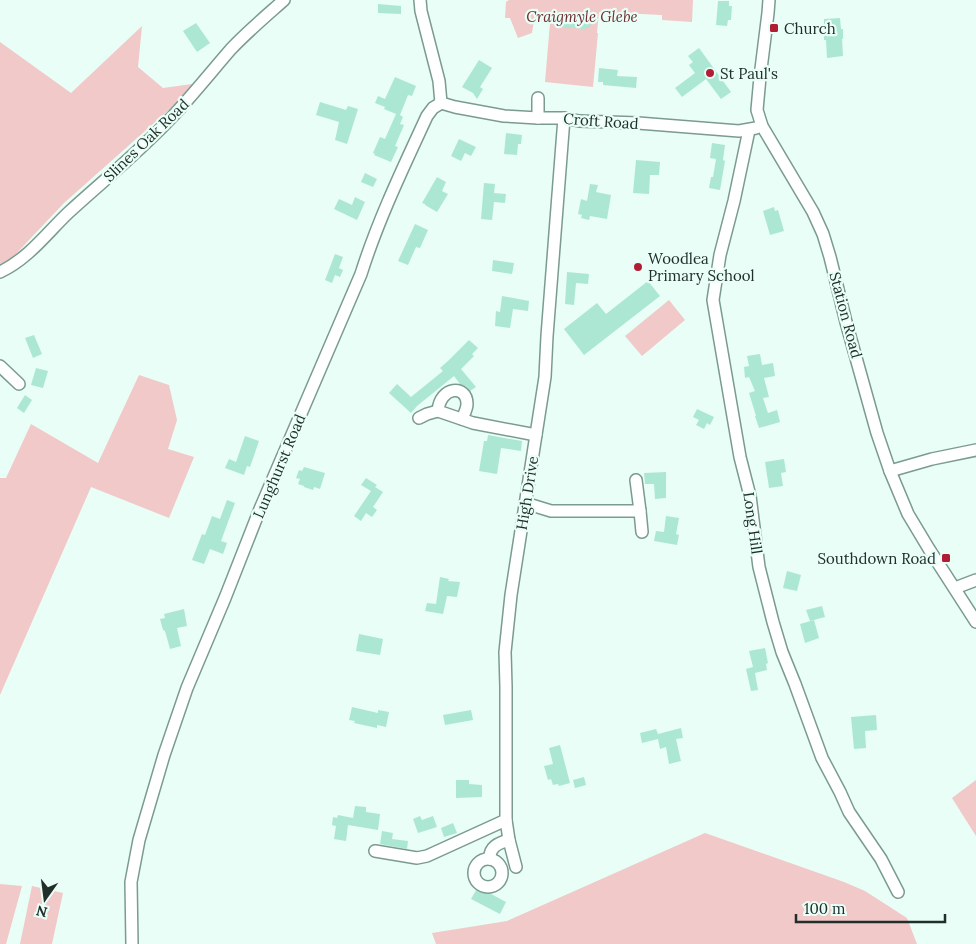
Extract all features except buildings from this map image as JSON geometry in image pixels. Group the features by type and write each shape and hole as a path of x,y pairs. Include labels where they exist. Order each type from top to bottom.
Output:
{"street":[{"name":"Slines Oak Road","path":"0,272 30,251 68,213 123,164 170,118 232,49 284,0"},
{"path":"420,0 421,11 439,81 441,103"},
{"name":"Station Road","path":"769,0 758,110 762,126 813,212 823,234 877,433 908,514 976,622"},
{"path":"538,98 538,118"},
{"name":"Croft Road","path":"441,103 504,116 564,118 579,121 638,123 739,131 762,126"},
{"name":"Lunghurst Road","path":"132,944 131,882 139,840 186,688 361,274 371,244 401,174 427,116 433,108 441,103"},
{"name":"High Drive","path":"516,867 506,820 506,687 504,652 510,595 545,377 564,118"},
{"name":"Long Hill","path":"749,130 720,255 713,300 740,457 750,496 759,567 782,652 822,758 849,812 881,859 898,892"},
{"path":"0,366 19,384"},
{"path":"438,410 439,404 446,393 455,390 465,396 467,401 462,419"},
{"path":"419,418 438,410 473,423 536,435"},
{"path":"890,471 917,462 976,450"},
{"path":"636,480 642,532"},
{"path":"526,504 551,510 640,511"},
{"path":"955,588 976,580"},
{"path":"375,852 418,858 427,856 506,820"},
{"path":"490,859 490,853 494,846 509,840"}],"green space":[{"name":"Craigmyle Glebe","path":"509,0 693,0 692,22 662,20 662,15 599,12 593,87 545,82 550,23 534,20 532,33 518,38 510,18 505,18 506,2"},
{"path":"142,26 138,67 163,88 199,83 64,203 12,258 0,264 0,42 71,93"},
{"path":"669,300 685,320 642,356 625,336"},
{"path":"139,375 169,385 177,420 168,449 194,457 169,518 91,487 0,695 0,478 6,478 31,424 98,463"},
{"path":"976,780 976,836 952,798"},
{"path":"705,833 865,891 907,918 917,944 436,944 432,933 507,921"},
{"path":"0,884 22,886 6,944 0,944"},
{"path":"32,886 63,893 52,944 20,944"}],"place":[{"name":"Church","path":"774,28"},
{"name":"St Paul's","path":"710,73"},
{"name":"Woodlea Primary School","path":"638,267"},
{"name":"Southdown Road","path":"946,558"}]}
